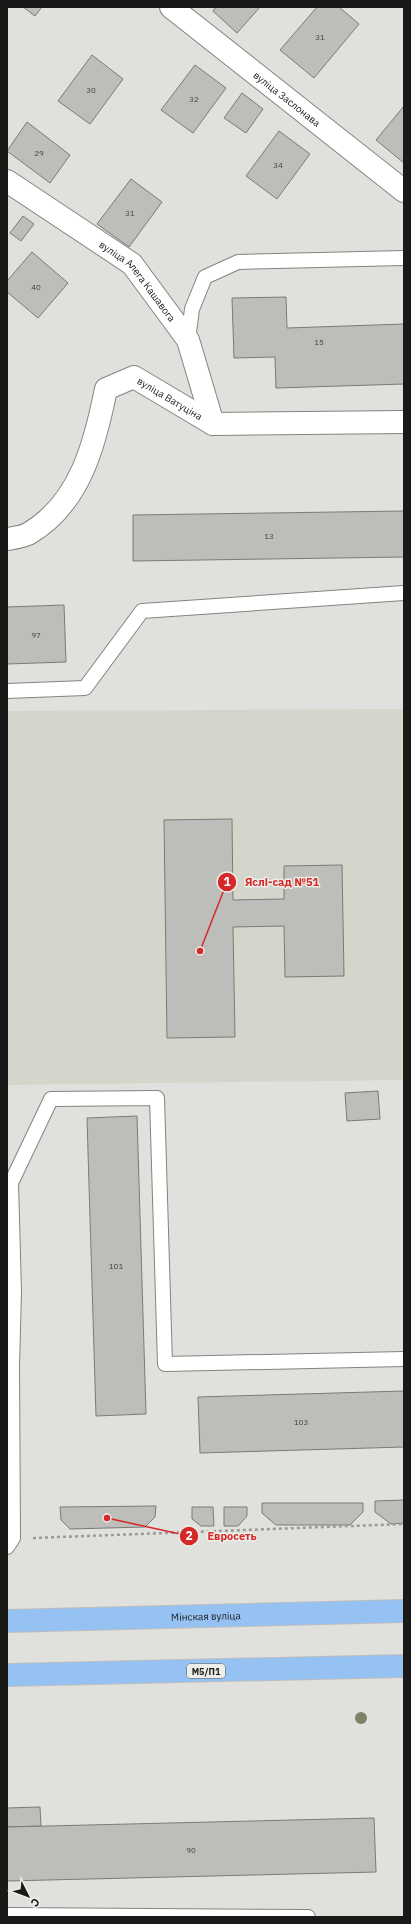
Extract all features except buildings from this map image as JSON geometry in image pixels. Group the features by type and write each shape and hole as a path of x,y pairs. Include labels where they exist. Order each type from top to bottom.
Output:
{"main road":[{"name":"Мінская вуліца","path":"7,1621 404,1611"},
{"name":"М5/П1","path":"7,1675 404,1666"}],"street":[{"name":"вуліца Заслонава","path":"171,7 404,191"},
{"name":"вуліца Алега Кашавога","path":"7,181 132,264 188,340 213,424"},
{"name":"вуліца Ватуціна","path":"7,539 27,534 60,508 81,475 97,433 106,389 134,376 213,424 404,422"}],"lane":[{"path":"188,340 192,309 205,277 238,262 404,258"},
{"path":"7,691 86,688 142,611 404,593"},
{"path":"10,1543 11,1291 9,1183 51,1099 157,1098 165,1364 404,1359"},
{"path":"7,1916 308,1917"}],"path":[{"path":"10,1543 404,1524"}],"shaded area":[{"path":"404,709 404,1080 7,1085 7,711"}],"place":[{"name":"Яслі-сад №51","path":"200,951"},
{"name":"Евросеть","path":"107,1518"}]}
